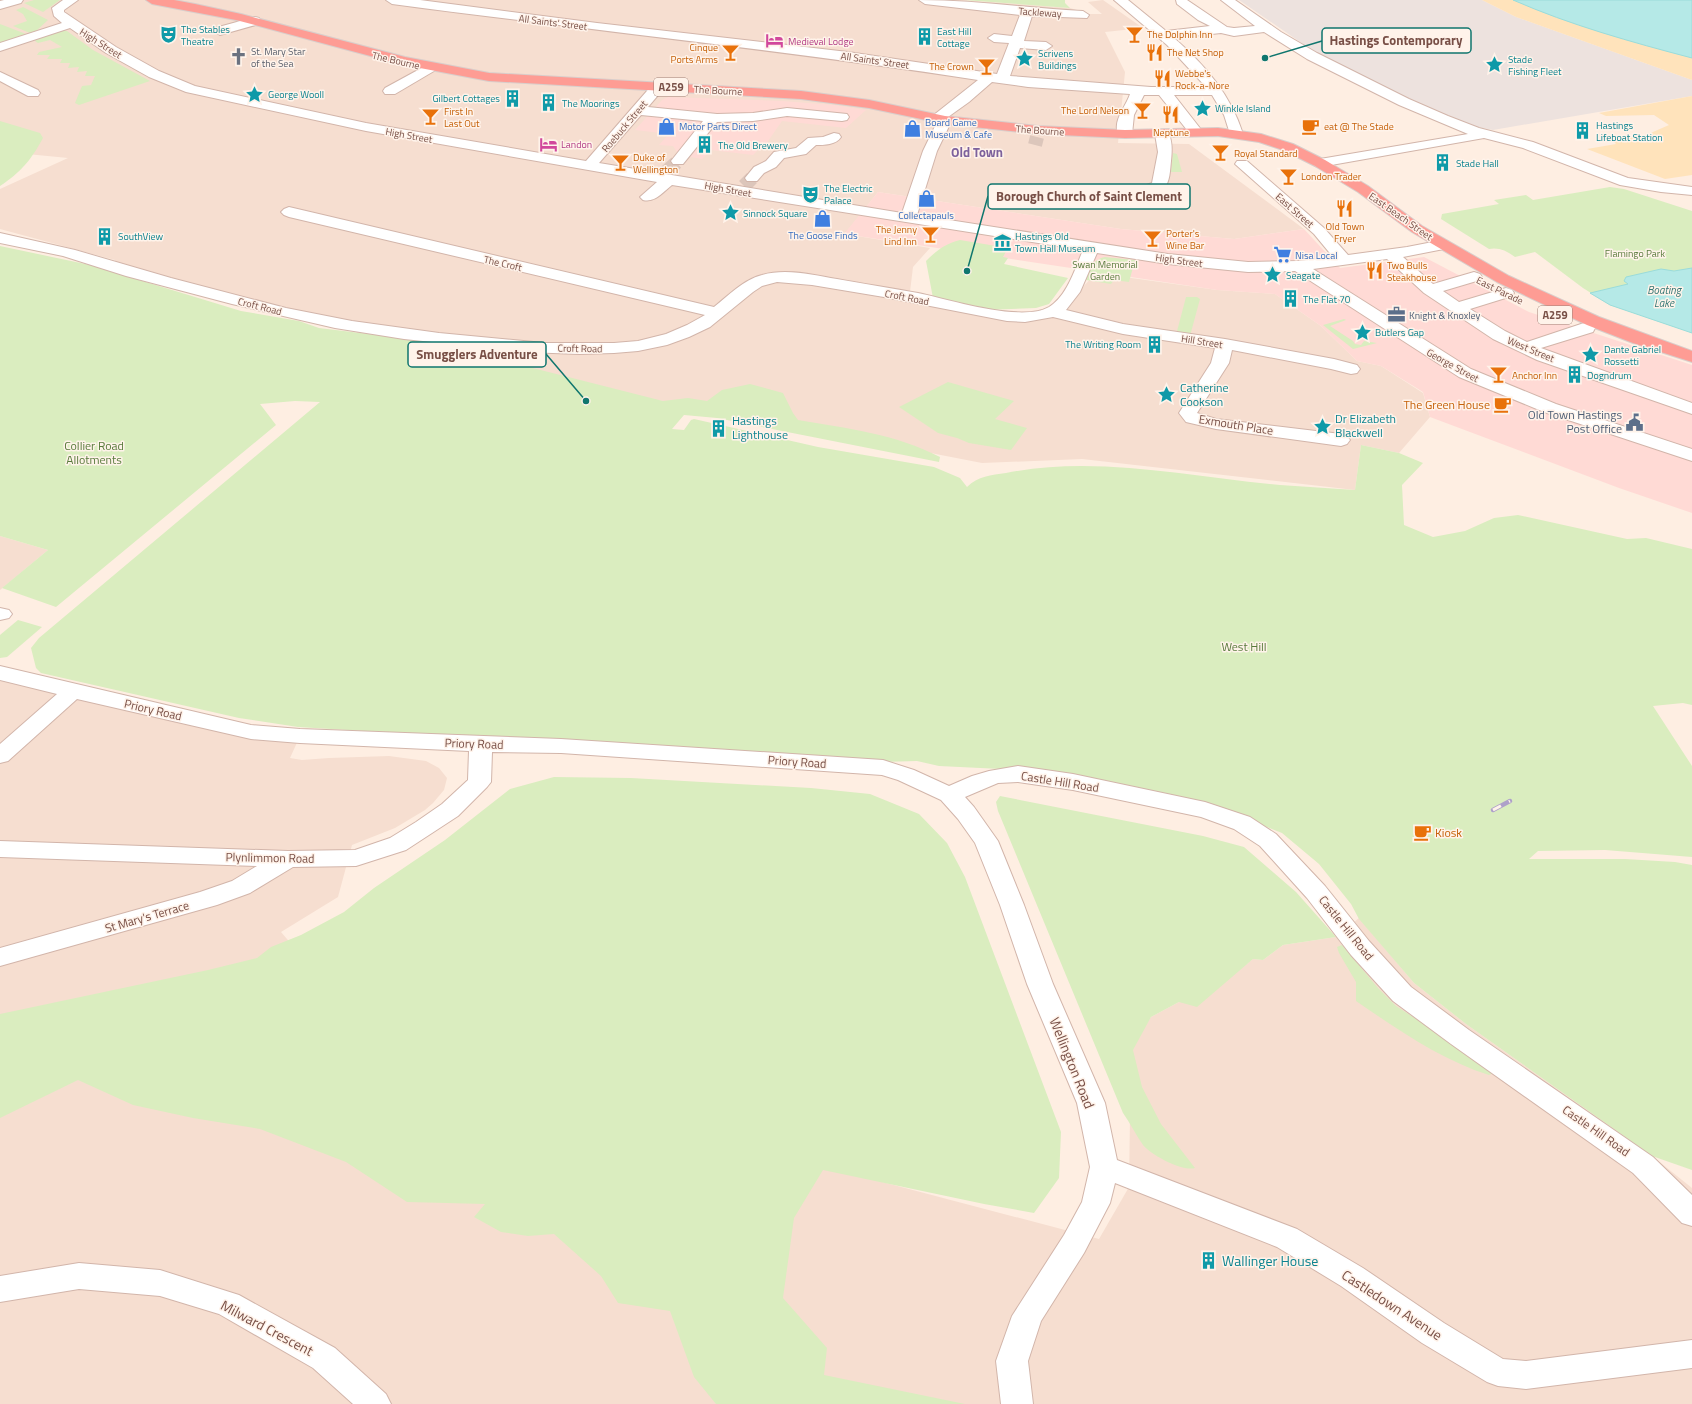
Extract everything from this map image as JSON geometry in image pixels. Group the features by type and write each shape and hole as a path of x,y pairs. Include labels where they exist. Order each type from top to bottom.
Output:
{"highway":[{"name":"The Bourne","path":"152,0 175,1 255,21 366,53 429,68 496,78 759,92 826,98 875,105 941,119 1038,134 1162,134 1196,132"},
{"name":"East Beach Street","path":"1196,132 1236,134 1288,147 1320,162 1338,175 1363,189 1417,229 1444,245"},
{"name":"East Beach Street","path":"1338,175 1348,191 1424,248"},
{"name":"East Parade","path":"1444,245 1503,279 1555,304 1639,339 1692,357"},
{"name":"East Parade","path":"1424,248 1474,277 1506,293 1586,328 1692,365"}],"street":[{"path":"0,5 17,0"},
{"name":"High Street","path":"72,0 57,10 62,17 111,50 154,74 191,89 366,127 590,165 665,176 745,185 908,219 1212,264 1263,268 1298,266 1390,254 1444,245"},
{"name":"All Saints' Street","path":"392,0 591,26 848,56 1002,80 1138,91 1216,91"},
{"name":"Tackleway","path":"925,0 1027,12 1082,15"},
{"path":"1120,0 1165,34 1216,91 1230,112 1236,134"},
{"path":"1227,0 1266,28 1312,56 1404,102 1465,128 1528,145 1625,182 1661,188 1683,188 1692,191"},
{"path":"1181,1 1202,17 1221,27 1221,29"},
{"path":"1002,80 1018,42 1027,12"},
{"path":"220,31 255,21"},
{"path":"0,47 72,24"},
{"path":"1165,34 1221,29 1234,32 1266,28"},
{"path":"993,38 1046,46"},
{"path":"20,40 38,49"},
{"path":"390,91 429,68"},
{"path":"400,74 415,77"},
{"path":"0,76 33,93"},
{"path":"908,219 941,119 988,78"},
{"name":"Roebuck Street","path":"590,165 658,87"},
{"path":"1125,134 1125,120 1127,111 1136,98 1138,91"},
{"path":"1164,92 1196,132"},
{"path":"637,110 713,118 753,117 787,112 842,117"},
{"path":"678,161 713,118"},
{"path":"1320,162 1474,137 1483,133"},
{"path":"1105,192 1138,193 1158,186 1161,181 1165,152 1162,134"},
{"path":"745,185 759,170 771,164 779,156 800,151 813,141 826,141 834,137"},
{"name":"East Street","path":"1242,164 1319,231 1344,260"},
{"path":"648,197 665,176"},
{"name":"The Croft","path":"290,212 718,313"},
{"name":"Croft Road","path":"0,238 70,253 138,274 294,314 388,332 515,346 613,348 646,345 670,340 703,324 740,294 758,282 772,277 817,280 921,299 982,313 1031,316 1054,312"},
{"path":"1054,312 1064,303 1092,247"},
{"name":"West Street","path":"1390,254 1430,290 1488,330 1526,348 1692,409"},
{"name":"George Street","path":"1298,266 1398,332 1465,373 1550,408 1692,454"},
{"path":"1430,290 1474,277"},
{"path":"1456,308 1506,293"},
{"name":"Hill Street","path":"1054,312 1123,329 1226,344 1333,364 1350,369"},
{"path":"1526,348 1543,341 1573,335 1586,328"},
{"name":"Exmouth Place","path":"1226,344 1220,363 1188,413 1192,418 1216,424 1341,440"},
{"name":"Priory Road","path":"0,673 73,692 251,732 300,736 562,746 883,768 906,774 948,795"},
{"path":"0,756 73,692"},
{"name":"Plynlimmon Road","path":"0,849 288,859 356,858 398,844 450,810 479,782 481,744"},
{"name":"Castle Hill Road","path":"948,795 980,781 997,776 1018,774 1073,782 1205,810 1242,824 1268,840 1316,892 1360,948 1402,994 1460,1038 1643,1165 1692,1214"},
{"name":"Wellington Road","path":"948,795 966,813 986,841 1012,904 1040,984 1091,1104 1104,1167 1096,1203 1074,1244 1027,1316 1012,1361 1017,1404"},
{"name":"St Mary's Terrace","path":"0,956 44,946 208,899 241,887 288,859"},
{"name":"Castledown Avenue","path":"1104,1167 1287,1238 1352,1277 1434,1333 1498,1372 1526,1375 1692,1354"},
{"name":"Milward Crescent","path":"0,1289 79,1276 160,1283 228,1304 324,1358 375,1404"}],"shaded area":[{"path":"0,0 964,0 1070,8 1089,14 1102,14 1088,2 1103,0 1143,28 1105,32 1125,72 1118,143 1189,144 1304,229 1234,239 1121,229 878,192 845,234 930,248 913,267 909,300 1012,319 1065,306 1096,273 1217,290 1275,294 1321,326 1357,361 1381,366 1423,393 1430,417 1399,453 1361,445 1355,490 1082,459 982,463 663,401 322,358 369,324 282,307 117,265 115,260 0,229 0,189 68,158 27,154 0,143"},
{"name":"Stade Fishing Fleet","path":"1239,0 1482,0 1516,17 1692,80 1692,96 1493,130 1468,125 1404,98 1316,53"},
{"path":"668,97 782,101 834,105 866,110 846,128 782,121 766,144 753,155 711,150 702,159 679,155 673,146 659,145 669,134 635,130 662,100"},
{"path":"878,192 1121,229 1234,239 1304,229 1340,268 1424,257 1529,312 1692,365 1692,513 1619,488 1430,417 1423,392 1381,366 1357,361 1321,326 1275,294 1217,290 844,234"},
{"path":"0,536 48,550 0,590"},
{"path":"0,673 300,736 290,758 302,760 389,756 426,761 439,768 447,778 444,790 433,803 425,810 395,828 352,845 338,897 281,932 382,1050 1099,1239 1129,1187 1131,1046 1151,1017 1228,979 1253,959 1263,960 1283,945 1336,937 1359,918 1414,983 1466,1024 1652,1156 1692,1188 1692,1404 0,1404"}],"green space":[{"path":"34,0 60,0 43,12 24,3"},
{"path":"964,0 1065,0 1065,3 1070,8"},
{"path":"23,7 48,20 36,31 30,33 13,26 27,21 23,14 16,10"},
{"path":"0,24 26,34 0,43"},
{"path":"60,31 67,31 93,50 150,81 79,105 75,103 82,86 91,85 95,76 85,76 87,71 77,72 79,67 68,68 70,63 60,63 62,59 47,59 50,55 37,55 39,52 62,47 50,40 38,43 35,41 36,39"},
{"path":"0,121 40,133 43,138 25,165 14,176 0,186"},
{"path":"1173,153 1177,154 1182,172 1171,172"},
{"name":"Flamingo Park","path":"1610,187 1624,189 1692,211 1692,333 1610,305 1583,288 1535,252 1515,257 1503,250 1489,249 1441,219 1442,214 1499,204 1494,200 1526,195 1533,200"},
{"path":"960,240 1008,248 1003,257 1008,258 1004,264 1068,278 1049,304 1036,308 983,310 933,298 926,261 950,243"},
{"name":"West Hill","path":"0,246 90,265 241,311 299,321 319,328 426,341 663,401 688,398 707,401 722,390 750,384 783,393 798,420 888,437 923,449 940,457 939,462 717,418 684,415 672,429 684,430 691,420 694,419 818,447 934,467 960,478 967,487 976,480 990,475 1040,468 1074,466 1143,469 1280,485 1355,490 1361,445 1399,453 1423,463 1402,485 1404,525 1433,537 1465,531 1494,518 1518,515 1627,539 1646,538 1692,549 1692,705 1683,703 1653,706 1692,766 1692,857 1605,850 1538,851 1529,859 1625,859 1675,862 1692,865 1692,1170 1652,1156 1466,1024 1414,983 1359,919 1351,904 1319,864 1282,833 1244,818 1132,787 1001,769 939,766 917,761 881,762 298,727 239,718 41,673 36,668 31,648 39,638 320,402 295,401 260,404 276,425 56,607 2,588 48,550 0,536"},
{"name":"Swan Memorial Garden","path":"1105,257 1135,260 1129,282 1114,280 1111,284 1086,280 1090,268 1094,262"},
{"path":"1186,297 1197,297 1200,299 1190,336 1176,335"},
{"path":"1344,319 1346,320 1330,326 1353,341 1355,344 1361,345 1364,341 1377,343 1353,349 1323,325"},
{"path":"948,382 1014,401 995,419 1027,428 1011,450 969,443 938,433 899,407"},
{"path":"18,620 42,627 7,657 0,658 0,635"},
{"path":"554,777 631,778 811,788 870,794 919,814 947,843 965,877 1061,1132 1059,1178 1034,1213 823,1170 794,1218 783,1298 827,1348 824,1375 965,1404 716,1404 694,1377 670,1311 618,1303 601,1276 554,1234 528,1236 501,1232 474,1217 485,1204 407,1202 346,1162 260,1129 193,1118 133,1105 78,1080 0,1118 0,1014 208,970 257,958 271,947 301,935 344,912 374,888 445,840 510,789"},
{"path":"1000,796 1203,836 1244,847 1296,892 1336,937 1283,945 1263,960 1253,959 1197,1007 1179,1002 1151,1017 1133,1050 1142,1087 1161,1124 1195,1168 1183,1168 1175,1165 1160,1158 1147,1149 1140,1141 1123,1113 998,811 996,802"},
{"path":"1342,945 1378,988 1396,1006 1497,1071 1489,1075 1454,1061 1420,1043 1356,1001 1356,982 1337,947"}],"sand":[{"path":"1482,0 1658,0 1692,13 1692,80 1516,17"},
{"path":"1692,96 1692,175 1665,179 1587,149 1616,144 1612,140 1646,135 1669,125 1654,115 1606,116 1599,113"}],"water":[{"path":"1513,0 1692,0 1692,58 1579,25"},
{"name":"Boating Lake","path":"1692,268 1692,333 1610,305 1590,293 1628,284 1624,281 1626,277 1661,269 1674,271"}],"tunnel":[{"path":"1035,145 1037,137"},
{"path":"666,172 678,161"},
{"path":"744,186 752,178"}],"railway":[{"path":"1493,810 1510,801"}],"place":[{"name":"The Dolphin Inn","path":"1134,34"},
{"name":"The Stables Theatre","path":"168,35"},
{"name":"East Hill Cottage","path":"924,37"},
{"name":"Medieval Lodge","path":"775,41"},
{"name":"The Net Shop","path":"1154,52"},
{"name":"Cinque Ports Arms","path":"731,53"},
{"name":"St. Mary Star of the Sea","path":"238,57"},
{"name":"Hastings Contemporary","path":"1265,58"},
{"name":"Scrivens Buildings","path":"1025,59"},
{"name":"Stade Fishing Fleet","path":"1495,65"},
{"name":"The Crown","path":"987,66"},
{"name":"Webbe's Rock-a-Nore","path":"1162,79"},
{"name":"George Wooll","path":"255,94"},
{"name":"Gilbert Cottages","path":"513,98"},
{"name":"The Moorings","path":"549,103"},
{"name":"Winkle Island","path":"1202,108"},
{"name":"The Lord Nelson","path":"1142,110"},
{"name":"Neptune","path":"1171,115"},
{"name":"First In Last Out","path":"431,117"},
{"name":"Motor Parts Direct","path":"666,126"},
{"name":"eat @ The Stade","path":"1311,126"},
{"name":"Board Game Museum & Cafe","path":"912,128"},
{"name":"Hastings Lifeboat Station","path":"1583,131"},
{"name":"Landon","path":"548,144"},
{"name":"The Old Brewery","path":"705,145"},
{"name":"Royal Standard","path":"1221,153"},
{"name":"Duke of Wellington","path":"620,163"},
{"name":"Stade Hall","path":"1443,163"},
{"name":"London Trader","path":"1288,176"},
{"name":"The Electric Palace","path":"811,194"},
{"name":"Collectapauls","path":"926,198"},
{"name":"Old Town Fryer","path":"1345,209"},
{"name":"Sinnock Square","path":"730,213"},
{"name":"The Goose Finds","path":"823,218"},
{"name":"The Jenny Lind Inn","path":"930,235"},
{"name":"SouthView","path":"105,236"},
{"name":"Porter's Wine Bar","path":"1153,239"},
{"name":"Hastings Old Town Hall Museum","path":"1002,242"},
{"name":"Nisa Local","path":"1282,255"},
{"name":"Borough Church of Saint Clement","path":"967,271"},
{"name":"Two Bulls Steakhouse","path":"1374,271"},
{"name":"Seagate","path":"1273,275"},
{"name":"The Flat 70","path":"1290,299"},
{"name":"Knight & Knoxley","path":"1396,315"},
{"name":"Butlers Gap","path":"1362,332"},
{"name":"The Writing Room","path":"1154,344"},
{"name":"Dante Gabriel Rossetti","path":"1591,355"},
{"name":"Anchor Inn","path":"1499,375"},
{"name":"Dogndrum","path":"1574,375"},
{"name":"Catherine Cookson","path":"1167,395"},
{"name":"Smugglers Adventure","path":"586,401"},
{"name":"The Green House","path":"1503,405"},
{"name":"Old Town Hastings Post Office","path":"1635,422"},
{"name":"Dr Elizabeth Blackwell","path":"1322,426"},
{"name":"Hastings Lighthouse","path":"719,428"},
{"name":"Kiosk","path":"1422,833"},
{"name":"Wallinger House","path":"1209,1261"}],"district":[{"name":"Old Town","path":"977,152"}],"park label":[{"name":"Collier Road Allotments","path":"94,453"}]}
